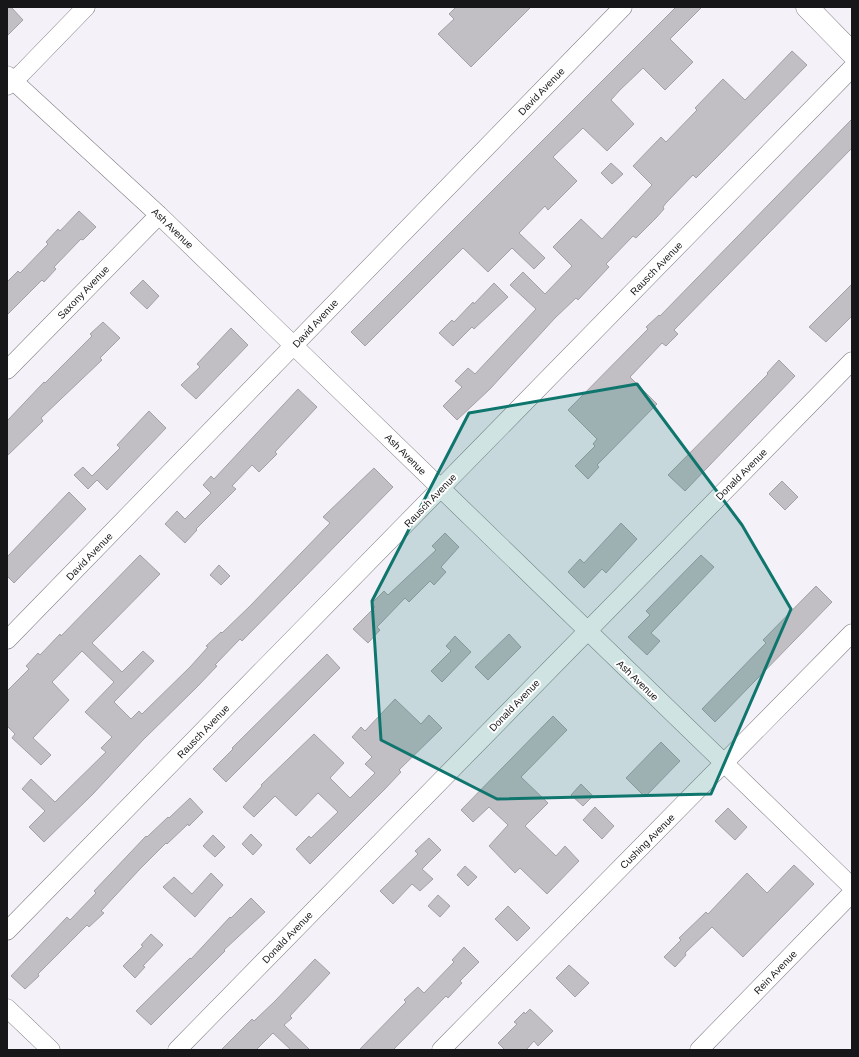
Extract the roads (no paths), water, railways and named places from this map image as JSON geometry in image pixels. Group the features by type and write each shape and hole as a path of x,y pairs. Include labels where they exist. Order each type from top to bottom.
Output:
{"street":[{"path":"9,81 86,7"},
{"name":"David Avenue","path":"7,640 295,345 305,332 623,7"},
{"path":"808,7 852,53"},
{"name":"Rausch Avenue","path":"7,931 852,68"},
{"name":"Ash Avenue","path":"9,81 159,214 852,887"},
{"name":"Saxony Avenue","path":"7,370 159,214"},
{"name":"Donald Avenue","path":"177,1050 852,361"},
{"name":"Cushing Avenue","path":"441,1050 852,633"},
{"name":"Rein Avenue","path":"699,1050 852,893"},
{"path":"7,1008 51,1050"}]}
